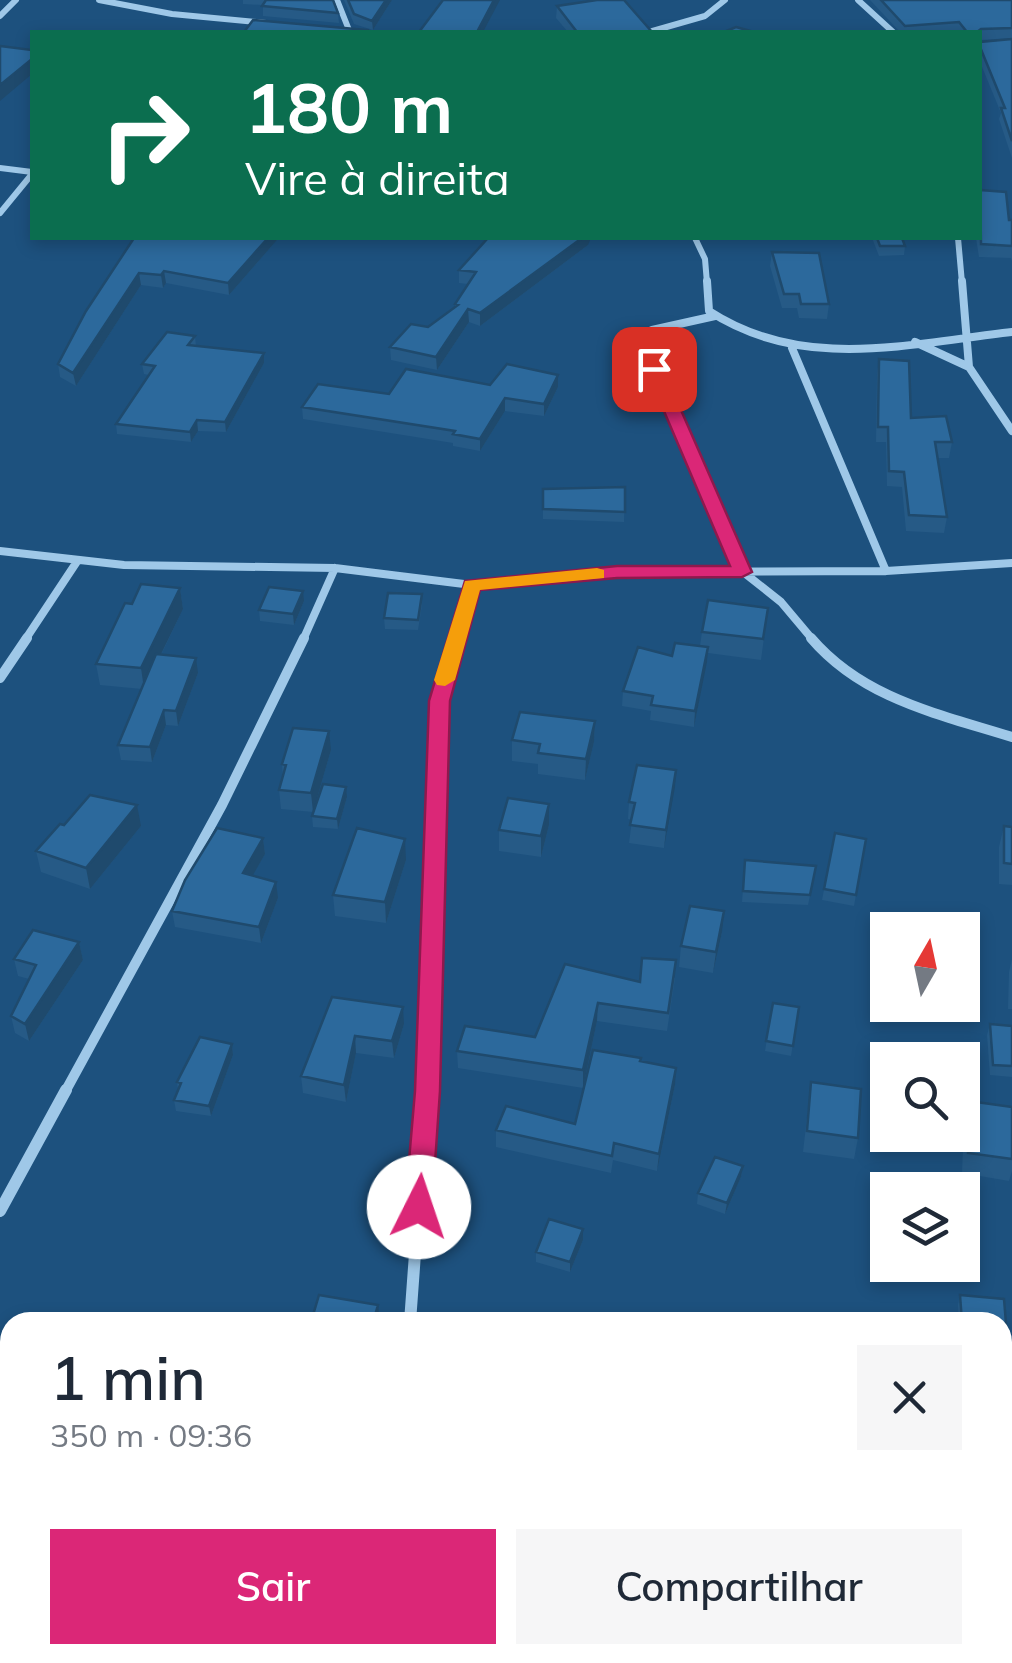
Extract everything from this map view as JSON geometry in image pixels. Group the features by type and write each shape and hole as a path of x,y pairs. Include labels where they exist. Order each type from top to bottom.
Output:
{"street":[{"path":"0,16 16,0"},
{"path":"98,0 172,14 268,23"},
{"path":"335,29 349,30 336,0"},
{"path":"656,30 705,16 725,0"},
{"path":"858,0 891,30"},
{"path":"0,168 30,173"},
{"path":"0,213 30,176"},
{"path":"696,240 705,259 709,311 740,332 792,348 822,351 1012,332"},
{"path":"958,240 969,366 1012,431"},
{"path":"715,316 652,330 645,346 742,572 781,602 824,653 853,679 906,704 1012,737"},
{"path":"914,342 969,366"},
{"path":"792,348 886,571"},
{"path":"0,551 124,564 334,568 472,585 617,572 886,571 1012,563"},
{"path":"0,678 78,560"},
{"path":"0,1211 259,734 334,568"},
{"path":"411,1312 428,1091 439,701 472,585"}],"building":[{"path":"266,0 333,0 338,13 262,6"},
{"path":"348,0 386,0 372,21 354,14"},
{"path":"443,0 494,0 478,30 420,30"},
{"path":"624,0 650,30 575,30 557,6"},
{"path":"881,0 1012,0 1012,28 965,30 959,22 905,26"},
{"path":"253,20 367,30 246,30"},
{"path":"1012,39 1012,141 1001,108 1005,108 982,52 982,42"},
{"path":"0,46 30,50 30,61 0,85"},
{"path":"982,190 1006,192 1012,246 981,244"},
{"path":"133,240 266,240 228,283 164,271 161,275 139,273 73,373 58,364 86,311"},
{"path":"486,240 579,240 480,313 468,309 436,357 390,347 411,324 428,327 458,305 455,304 476,272 459,270"},
{"path":"878,240 903,240 905,246 880,246"},
{"path":"772,252 819,253 829,304 801,304 799,294 784,294"},
{"path":"167,332 195,336 188,345 264,353 225,422 197,420 190,432 116,424 155,366 142,364"},
{"path":"879,359 909,361 911,418 946,416 952,442 935,442 947,517 909,515 904,472 889,471 888,427 878,427"},
{"path":"507,364 558,375 544,404 505,398 480,439 453,434 455,431 302,407 318,384 389,394 406,369 490,385"},
{"path":"625,487 625,512 543,509 543,489"},
{"path":"141,584 180,588 141,668 96,664 125,603 132,604"},
{"path":"269,587 303,591 293,614 259,610"},
{"path":"388,593 422,594 418,620 384,618"},
{"path":"708,600 768,608 763,639 702,632"},
{"path":"675,643 708,647 695,711 651,705 653,696 623,691 638,647 672,656"},
{"path":"156,654 196,658 176,711 164,710 150,747 118,745"},
{"path":"520,712 595,721 586,759 538,753 540,744 512,740"},
{"path":"293,728 329,731 311,793 279,790"},
{"path":"637,765 676,770 666,830 630,825 635,803 629,802"},
{"path":"323,784 346,787 337,819 312,816"},
{"path":"90,795 137,805 86,868 36,851 60,824 64,825"},
{"path":"508,798 549,804 541,836 499,830"},
{"path":"1004,826 1012,827 1012,864 1004,863"},
{"path":"217,828 263,838 243,873 276,882 259,927 172,911 185,880"},
{"path":"357,828 405,839 385,902 333,895"},
{"path":"835,833 866,839 856,895 824,889"},
{"path":"745,860 816,866 810,895 743,891"},
{"path":"690,906 724,911 716,952 681,946"},
{"path":"33,930 79,942 25,1024 11,1016 36,965 14,959"},
{"path":"642,958 676,960 668,1013 598,1003 583,1070 457,1051 465,1026 535,1037 565,964 640,982"},
{"path":"332,997 403,1007 392,1041 355,1036 344,1085 301,1076"},
{"path":"773,1003 799,1007 793,1046 766,1041"},
{"path":"990,1024 1012,1026 1012,1066 993,1065"},
{"path":"200,1037 232,1044 209,1106 174,1100 181,1083 177,1082"},
{"path":"593,1050 676,1068 659,1154 614,1143 612,1156 496,1130 506,1106 575,1124"},
{"path":"811,1082 861,1089 858,1138 807,1131"},
{"path":"980,1103 1012,1107 1012,1159 968,1153 980,1152"},
{"path":"715,1157 743,1166 727,1203 698,1193"},
{"path":"549,1219 583,1229 570,1262 536,1252"},
{"path":"319,1295 378,1305 376,1312 314,1312"},
{"path":"960,1295 1004,1299 1005,1312 961,1312"}],"slow traffic":[{"path":"445,680 472,585 597,574"}],"route":[{"path":"419,1207 428,1091 439,701 472,585 617,572 742,572 654,369"}]}
